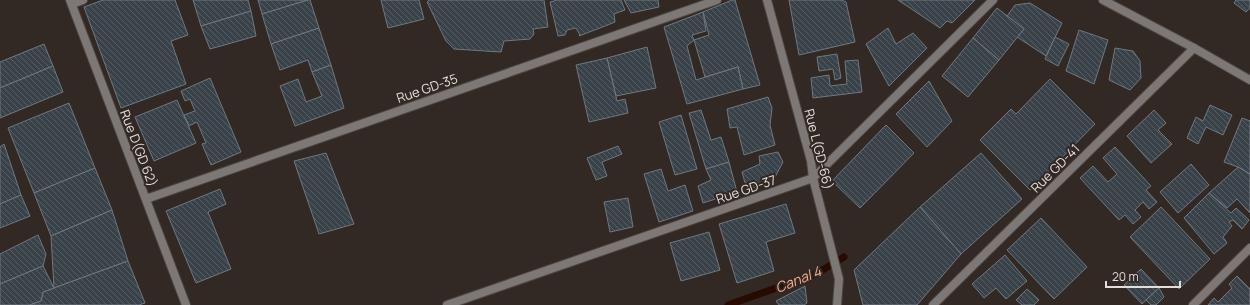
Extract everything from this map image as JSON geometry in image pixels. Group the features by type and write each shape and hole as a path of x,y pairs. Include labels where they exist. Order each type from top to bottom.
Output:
{"street":[{"path":"71,2 83,0"},
{"name":"Rue GD-35","path":"146,199 717,0"},
{"name":"Rue L(GD-66)","path":"767,0 811,161 813,178 839,279 837,305"},
{"name":"Rue GD-37","path":"448,305 813,178 993,0"},
{"path":"1103,0 1194,48 1250,80"},
{"name":"Rue D(GD 62)","path":"71,2 186,305"},
{"name":"Rue GD-41","path":"933,305 1194,48"},
{"path":"1193,305 1250,248"}],"building":[{"path":"103,0 175,0 188,35 171,41 186,84 121,108 84,7"},
{"path":"193,0 248,0 251,11 201,26"},
{"path":"258,0 308,0 262,14"},
{"path":"310,0 319,28 271,44 262,14"},
{"path":"381,0 419,0 424,19 388,28"},
{"path":"429,0 544,0 548,27 533,29 534,34 530,39 504,41 501,52 454,49 446,41 427,2"},
{"path":"557,0 621,0 625,10 614,14 615,22 605,26 579,36 580,35 576,28 567,30 565,35 558,36 550,2"},
{"path":"624,0 658,0 659,7 631,13"},
{"path":"735,0 760,85 743,89 738,67 705,77 694,40 709,35 703,12"},
{"path":"789,0 842,0 846,2 855,42 799,55"},
{"path":"898,0 975,0 952,23 947,21 940,28"},
{"path":"1236,0 1250,0 1250,8 1246,12 1234,3"},
{"path":"1030,3 1062,23 1046,56 1017,37 1024,29 1007,16 1015,5"},
{"path":"997,8 1024,29 999,60 973,38"},
{"path":"251,11 256,36 210,49 201,26"},
{"path":"703,12 706,31 692,35 694,40 687,46 696,80 738,67 743,89 687,104 664,27"},
{"path":"319,28 331,65 312,72 308,60 280,70 271,44"},
{"path":"888,28 896,44 913,33 927,48 889,86 866,44"},
{"path":"1079,30 1108,40 1094,84 1066,71"},
{"path":"1055,37 1069,44 1058,66 1045,59"},
{"path":"973,38 999,60 968,97 942,76"},
{"path":"44,44 53,66 0,88 0,62"},
{"path":"647,47 656,88 616,96 607,58"},
{"path":"1115,48 1133,51 1140,61 1141,78 1130,90 1109,80"},
{"path":"837,54 841,78 835,80 833,69 819,71 817,57"},
{"path":"607,58 617,101 625,99 628,113 589,122 576,65"},
{"path":"858,60 862,92 813,98 811,78 829,75 830,86 847,84 845,61"},
{"path":"331,65 344,108 295,126 280,86 298,79 306,102 322,96 312,72"},
{"path":"53,66 63,92 0,118 0,88"},
{"path":"210,78 241,152 211,165 202,144 206,143 197,122 189,126 184,115 195,111 190,99 185,101 181,91"},
{"path":"1050,79 1095,124 1030,190 980,140 1011,109 1016,114"},
{"path":"929,81 952,121 927,147 896,114"},
{"path":"768,97 772,108 770,125 775,145 744,155 737,127 730,128 727,109"},
{"path":"177,100 196,143 154,161 135,117"},
{"path":"69,103 95,168 34,193 8,128"},
{"path":"1210,105 1232,115 1223,135 1206,127 1198,144 1187,138 1196,117 1203,121"},
{"path":"701,110 711,140 721,137 729,162 706,169 689,113"},
{"path":"1154,110 1166,123 1158,130 1172,144 1151,163 1127,136"},
{"path":"681,115 697,169 675,175 659,122"},
{"path":"1242,118 1250,121 1250,174 1238,167 1224,162"},
{"path":"886,125 914,153 860,208 832,181"},
{"path":"4,144 21,195 0,204 0,147"},
{"path":"618,146 622,154 602,162 607,176 596,180 587,158"},
{"path":"1115,147 1151,186 1146,190 1157,202 1149,209 1143,202 1135,210 1141,217 1133,224 1125,215 1119,220 1080,178 1093,166 1108,182 1117,174 1103,158"},
{"path":"778,152 783,162 773,181 747,190 742,172 760,164 759,156"},
{"path":"326,153 354,224 319,234 294,161"},
{"path":"981,153 1022,199 961,254 920,207"},
{"path":"729,162 737,192 703,203 698,186 711,180 706,169"},
{"path":"1191,164 1209,185 1178,213 1160,192"},
{"path":"1238,167 1250,174 1250,213 1237,199 1227,208 1209,193"},
{"path":"95,168 112,210 51,236 34,193"},
{"path":"661,169 668,191 685,185 693,211 659,222 644,174"},
{"path":"220,189 226,204 208,212 231,269 196,283 166,211"},
{"path":"1209,193 1231,213 1236,208 1249,220 1242,229 1233,220 1229,222 1232,226 1223,237 1227,243 1214,254 1184,218"},
{"path":"21,195 30,216 0,228 0,204"},
{"path":"628,198 633,227 610,232 604,202"},
{"path":"786,204 795,233 766,242 774,271 737,283 719,224"},
{"path":"920,207 961,254 917,305 863,305 854,270"},
{"path":"1161,207 1210,259 1179,289 1130,237"},
{"path":"112,210 128,261 54,288 51,236"},
{"path":"1041,218 1087,267 1054,299 1007,250"},
{"path":"709,232 720,270 681,281 670,243"},
{"path":"38,235 46,254 43,266 0,284 0,254"},
{"path":"1005,255 1027,281 1006,299 996,288 984,298 972,284"},
{"path":"128,261 145,303 139,305 29,305 41,301 43,292"},
{"path":"43,266 54,288 43,292 41,301 29,305 0,305 0,284"},
{"path":"1141,269 1159,288 1142,304 1124,285"},
{"path":"1237,276 1250,289 1250,305 1208,305 1214,298 1218,302 1232,288 1229,284"},
{"path":"805,286 807,303 804,305 779,305 776,301"},
{"path":"1159,288 1164,297 1156,305 1151,305 1146,300"},
{"path":"1027,289 1039,300 1034,305 1022,305 1016,300"}],"waterway":[{"name":"Canal 4","path":"728,305 816,274 844,257"}]}
